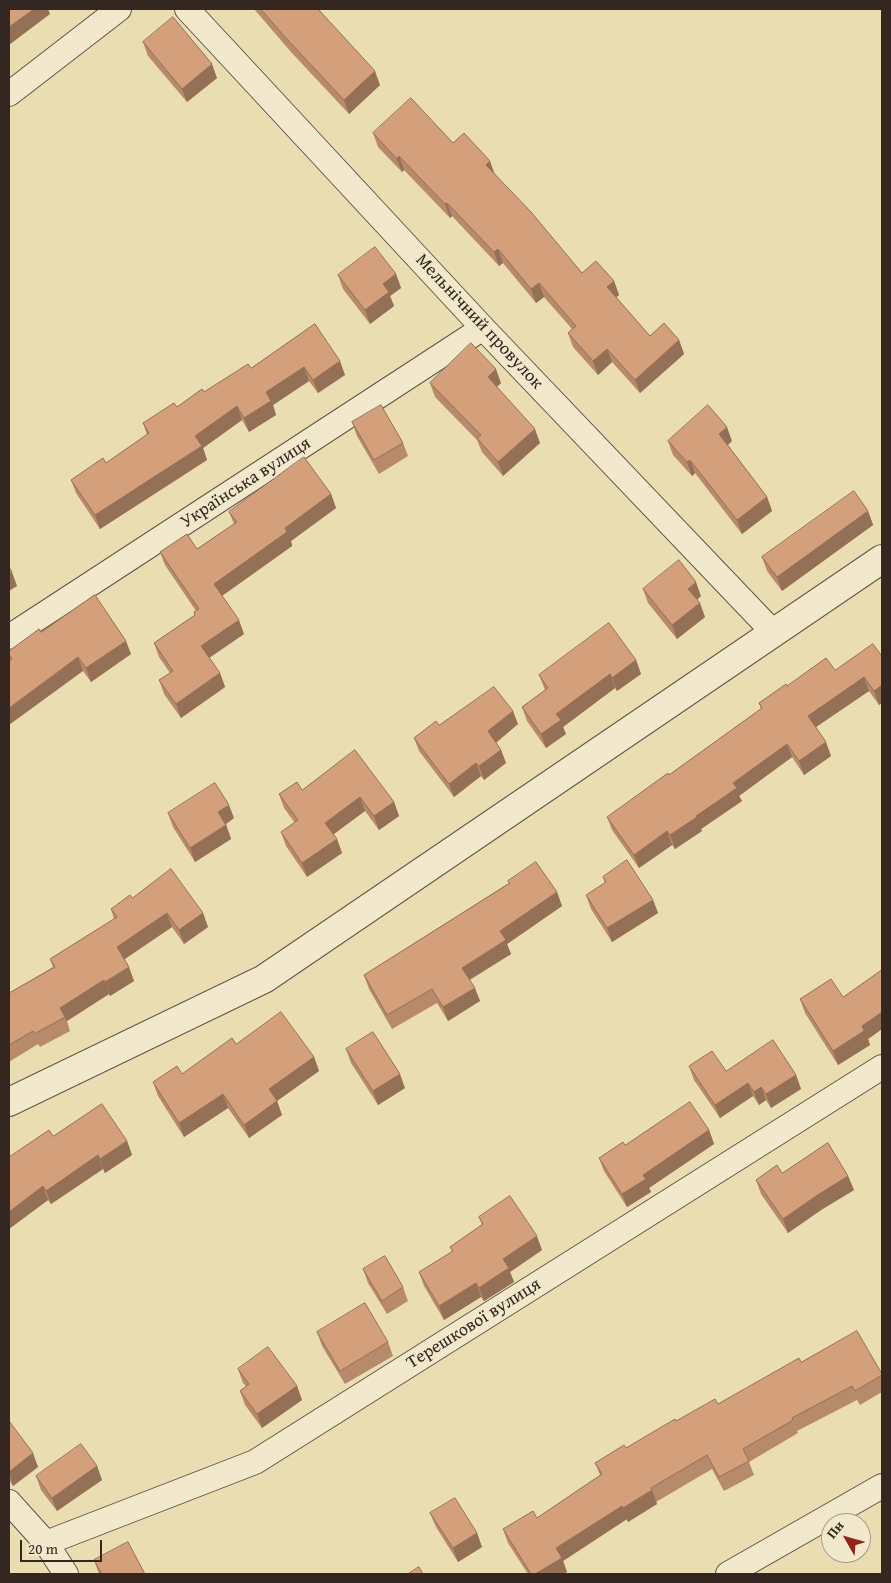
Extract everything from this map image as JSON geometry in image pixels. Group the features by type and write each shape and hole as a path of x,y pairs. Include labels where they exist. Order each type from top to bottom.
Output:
{"street":[{"path":"9,94 119,9"},
{"name":"Мельнiчний провулок","path":"187,9 484,328 774,633"},
{"name":"Українська вулиця","path":"9,637 484,328"},
{"path":"9,1102 264,979 882,559"},
{"name":"Терешкової вулиця","path":"46,1543 255,1462 882,1067"},
{"path":"728,1574 882,1486"},
{"path":"9,1502 46,1543 66,1574"}],"building":[{"path":"9,9 34,9 9,27"},
{"path":"261,9 318,9 375,71 344,100"},
{"path":"173,17 212,64 182,89 143,42"},
{"path":"411,98 453,143 464,133 490,161 486,165 531,212 582,273 596,261 614,281 607,287 650,336 664,323 679,340 635,380 607,349 593,361 568,333 576,326 539,283 531,289 498,249 494,252 447,203 445,204 399,156 397,159 373,133"},
{"path":"375,247 396,274 383,284 389,292 365,310 338,275"},
{"path":"315,324 340,361 313,380 304,367 266,392 271,401 244,418 237,406 195,436 202,446 95,515 71,480 103,458 106,463 149,433 143,423 174,403 177,407 202,389 204,392 248,364 251,368"},
{"path":"471,343 496,369 488,377 535,429 498,462 477,438 481,435 430,383"},
{"path":"381,405 403,443 374,460 352,422"},
{"path":"708,405 727,427 719,434 767,497 737,520 690,460 687,462 668,441"},
{"path":"304,457 331,494 285,528 287,532 214,584 239,620 201,646 220,673 176,704 159,680 173,671 154,643 195,615 194,612 199,609 160,552 187,534 197,549 237,522 229,512"},
{"path":"854,491 868,511 777,577 762,557"},
{"path":"679,560 696,582 688,589 700,603 672,625 643,589"},
{"path":"95,595 126,641 86,668 78,657 9,708 9,661 12,659 9,651 39,629 41,632"},
{"path":"609,623 636,660 612,678 610,674 556,714 561,720 541,734 522,707 548,688 539,675"},
{"path":"873,644 882,655 882,685 874,691 864,677 808,716 826,742 799,761 787,744 733,783 737,788 670,835 667,831 634,855 607,817 762,708 759,703 786,684 787,686 826,658 835,670"},
{"path":"494,687 513,711 488,731 501,750 479,766 476,763 449,784 414,738 436,721 439,725"},
{"path":"355,750 394,802 374,816 360,797 325,823 337,839 302,863 281,832 298,820 279,794 297,782 302,790"},
{"path":"215,783 229,805 218,812 226,825 190,848 168,813"},
{"path":"627,860 653,900 607,928 586,895 606,882 603,877"},
{"path":"536,862 557,892 500,931 506,940 462,968 475,988 443,1007 432,989 387,1015 364,975 510,883 508,881"},
{"path":"171,869 203,913 179,930 167,913 117,947 129,967 105,982 104,980 60,1008 65,1017 34,1034 33,1031 9,1045 9,993 55,967 50,959 117,917 111,909 130,895 132,898"},
{"path":"882,970 882,1012 862,1026 864,1031 833,1051 800,999 831,979 843,997"},
{"path":"281,1012 314,1057 269,1089 277,1101 244,1125 223,1094 179,1123 153,1082 177,1066 182,1074 232,1038 236,1044"},
{"path":"373,1032 400,1074 373,1091 346,1049"},
{"path":"773,1040 796,1075 766,1094 761,1087 754,1092 748,1083 715,1105 689,1066 712,1051 726,1071"},
{"path":"690,1102 709,1130 643,1175 646,1179 622,1194 599,1158 623,1142 625,1145"},
{"path":"102,1104 127,1141 100,1159 98,1155 46,1191 43,1186 9,1212 9,1157 49,1130 53,1136"},
{"path":"828,1143 848,1176 783,1219 756,1180 777,1165 782,1173"},
{"path":"510,1196 537,1236 503,1259 509,1268 479,1288 476,1283 439,1306 419,1272 453,1251 450,1247 483,1224 479,1217"},
{"path":"385,1256 403,1287 382,1301 363,1269"},
{"path":"365,1303 388,1342 340,1371 317,1332"},
{"path":"857,1331 882,1375 855,1391 852,1386 792,1418 793,1420 743,1449 749,1461 719,1477 707,1455 556,1548 562,1558 535,1574 531,1574 503,1529 533,1511 537,1518 602,1474 595,1463 624,1445 626,1448 675,1419 676,1421 715,1399 718,1404 799,1358 801,1362"},
{"path":"268,1347 297,1386 257,1414 240,1391 249,1384 238,1369"},
{"path":"9,1421 33,1453 9,1472"},
{"path":"81,1444 97,1466 52,1498 36,1476"},
{"path":"455,1498 477,1533 453,1548 430,1513"},
{"path":"128,1542 145,1574 102,1574 94,1560"},
{"path":"419,1567 423,1574 408,1574"}]}
